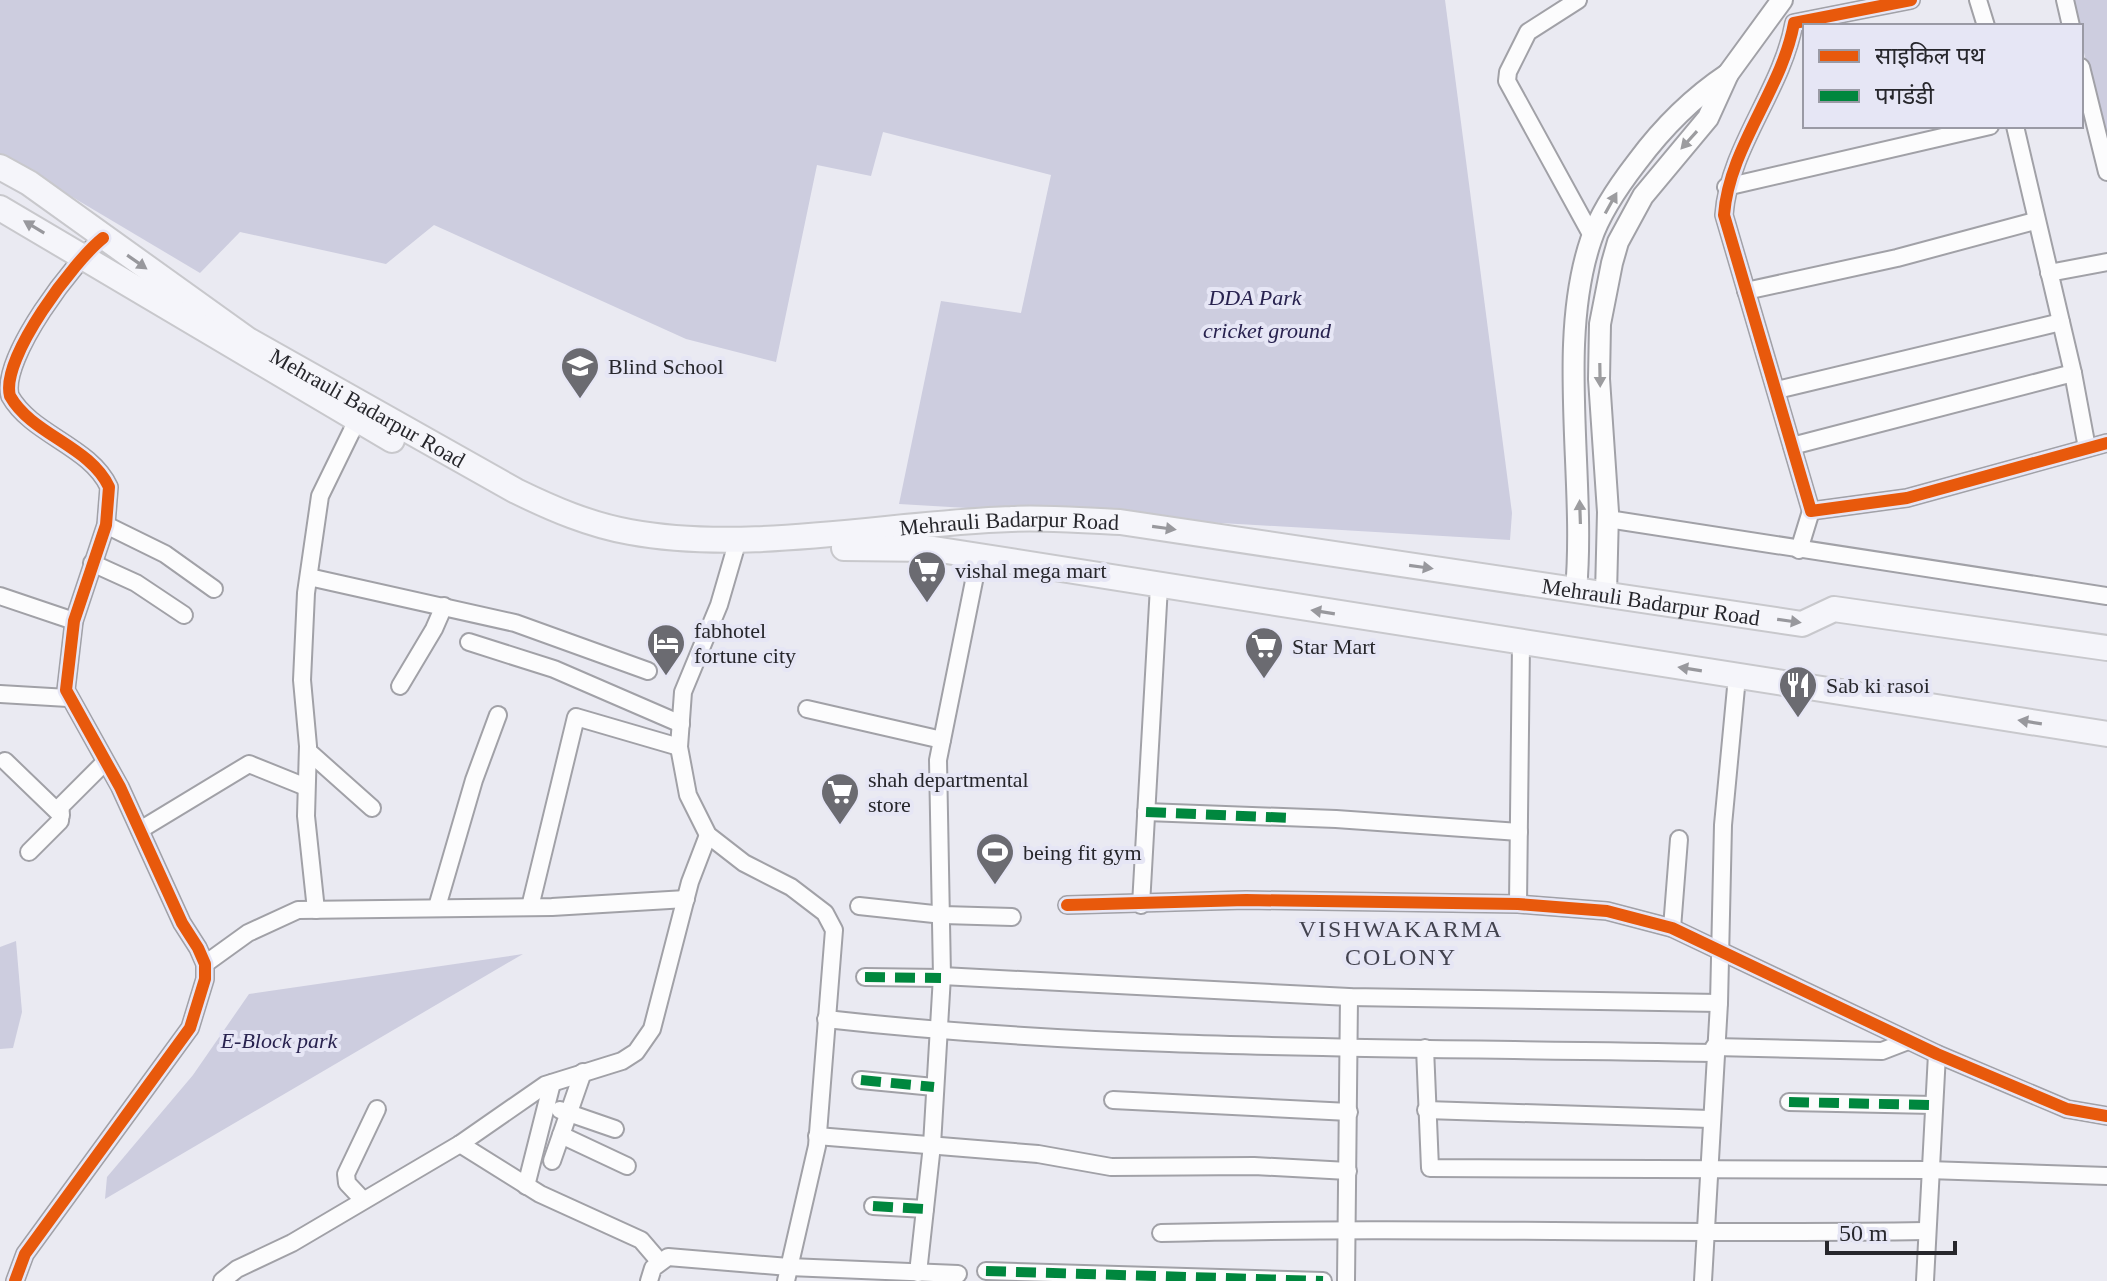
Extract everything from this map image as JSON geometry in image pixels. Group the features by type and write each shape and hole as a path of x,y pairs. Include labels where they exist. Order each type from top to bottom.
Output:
{"main road":[{"name":"Mehrauli Badarpur Road","path":"0,167 29,183 248,340 360,413 552,509 628,532 668,537 733,537 1012,519 1120,522 1802,624 1834,609 2107,648"},
{"name":"Mehrauli Badarpur Road","path":"0,208 360,413 524,511 581,534 632,549 895,546 934,549 2107,734"},
{"path":"934,549 936,525"}],"street":[{"path":"1578,0 1536,24 1528,32 1508,72 1507,81 1592,236"},
{"path":"1606,594 1608,519 1599,379 1600,324 1618,242 1643,196 1708,118 1728,74 1782,0"},
{"path":"1799,550 1811,511 1724,215 1726,187 1788,56 1794,23 1911,0"},
{"path":"1978,0 1985,24"},
{"path":"2065,0 2071,24"},
{"path":"1576,590 1581,530 1575,318 1592,236 1625,177 1647,148 1681,111 1728,74"},
{"path":"2085,100 2107,172"},
{"path":"1726,187 1981,128"},
{"path":"2015,128 2073,373 2087,448"},
{"path":"1746,291 1897,258 2035,221"},
{"path":"15,1281 25,1254 190,1028 199,1004 205,964 105,762 68,698 65,683 74,621 106,525 110,498 106,479 4,394 15,351 60,278 80,256 103,238"},
{"path":"2049,273 2107,262"},
{"path":"1777,390 2061,322"},
{"path":"1792,446 2073,373"},
{"path":"316,910 306,787 308,751 302,640 320,496 360,413"},
{"path":"1811,511 1898,500 2107,443"},
{"path":"1608,519 2107,596"},
{"path":"106,525 165,554 214,589"},
{"path":"735,550 719,605 683,692 679,747 688,795 708,835 744,863 791,887 831,920 834,930 817,1136 787,1274"},
{"path":"918,1273 932,1145 936,1031 942,977 943,915 937,772 979,556"},
{"path":"92,563 136,583 184,615"},
{"path":"309,577 539,630 648,671"},
{"path":"1141,905 1159,586"},
{"path":"0,596 74,621"},
{"path":"400,686 444,606"},
{"path":"469,642 554,669 681,724"},
{"path":"1518,904 1521,643"},
{"path":"1703,1281 1719,1003 1723,825 1737,677"},
{"path":"0,694 68,698"},
{"path":"807,709 942,740"},
{"path":"437,907 474,780 498,715"},
{"path":"530,907 576,717 679,747"},
{"path":"308,751 372,808"},
{"path":"5,761 61,815"},
{"path":"29,852 60,821 61,806 105,762"},
{"path":"140,830 249,764 306,787"},
{"path":"1146,812 1336,819 1519,832"},
{"path":"222,1281 237,1269 292,1243 460,1144 552,1083 622,1061 648,1040 686,899 708,835"},
{"path":"1672,928 1679,839"},
{"path":"205,964 271,921 298,910 530,907 686,899"},
{"path":"1067,905 1246,900 1518,904 1626,914 1672,928 1718,953 1908,1041 2067,1109 2107,1116"},
{"path":"859,906 943,915 1012,917"},
{"path":"865,977 942,977 1349,997 1719,1003"},
{"path":"1346,1281 1349,997"},
{"path":"826,1019 936,1031 1350,1048 1882,1051 1908,1041"},
{"path":"1425,1048 1430,1168 1928,1170 2107,1176"},
{"path":"1925,1281 1928,1170 1937,1054"},
{"path":"552,1161 583,1072"},
{"path":"861,1080 934,1087"},
{"path":"526,1186 552,1083"},
{"path":"1113,1100 1349,1112"},
{"path":"1789,1102 1933,1105"},
{"path":"546,1106 615,1129"},
{"path":"363,1200 347,1183 346,1174 377,1109"},
{"path":"1426,1110 1710,1119"},
{"path":"561,1135 627,1166"},
{"path":"817,1136 1038,1154 1111,1167 1254,1166 1348,1171"},
{"path":"460,1144 526,1186 641,1240 659,1261"},
{"path":"873,1206 925,1209"},
{"path":"1161,1233 1347,1229 1705,1234 1925,1231"},
{"path":"649,1281 659,1261 668,1257 787,1274 958,1274"},
{"path":"986,1271 1323,1281"}],"green space":[{"name":"DDA Park","path":"0,0 1445,0 1512,513 1510,540 899,504 941,301 1021,313 1051,175 883,132 871,176 817,165 776,362 686,339 434,225 386,264 240,232 200,273 0,154"},
{"path":"2071,0 2107,0 2107,151 2083,49 2083,24 2077,24"},
{"path":"16,941 22,1012 13,1048 0,1049 0,947"},
{"name":"E-Block park","path":"523,954 105,1199 107,1177 193,1075 249,994"}],"marked path":[{"path":"1146,812 1292,818"},
{"path":"865,977 941,978"},
{"path":"861,1080 934,1087"},
{"path":"1789,1102 1933,1105"},
{"path":"873,1206 925,1209"},
{"path":"986,1271 1323,1281"}],"cycle path":[{"path":"1911,0 1794,23 1779,72 1745,142 1728,190 1724,215 1811,511 1907,498 2107,443"},
{"path":"15,1281 25,1254 190,1028 205,979 205,964 198,948 182,923 120,787 66,690 74,621 106,525 109,487 89,461 32,421 10,396 10,379 16,358 42,311 75,267 103,238"},
{"path":"1067,905 1246,900 1518,904 1607,911 1672,928 1937,1054 2067,1109 2107,1116"}],"place":[{"name":"Blind School","path":"580,400"},
{"name":"vishal mega mart","path":"927,604"},
{"name":"fabhotel fortune city","path":"666,677"},
{"name":"Star Mart","path":"1264,680"},
{"name":"Sab ki rasoi","path":"1798,719"},
{"name":"shah departmental store","path":"840,826"},
{"name":"being fit gym","path":"995,886"}],"district":[{"name":"VISHWAKARMA COLONY","path":"1401,943"}],"park label":[{"name":"cricket ground","path":"1267,330"}]}
